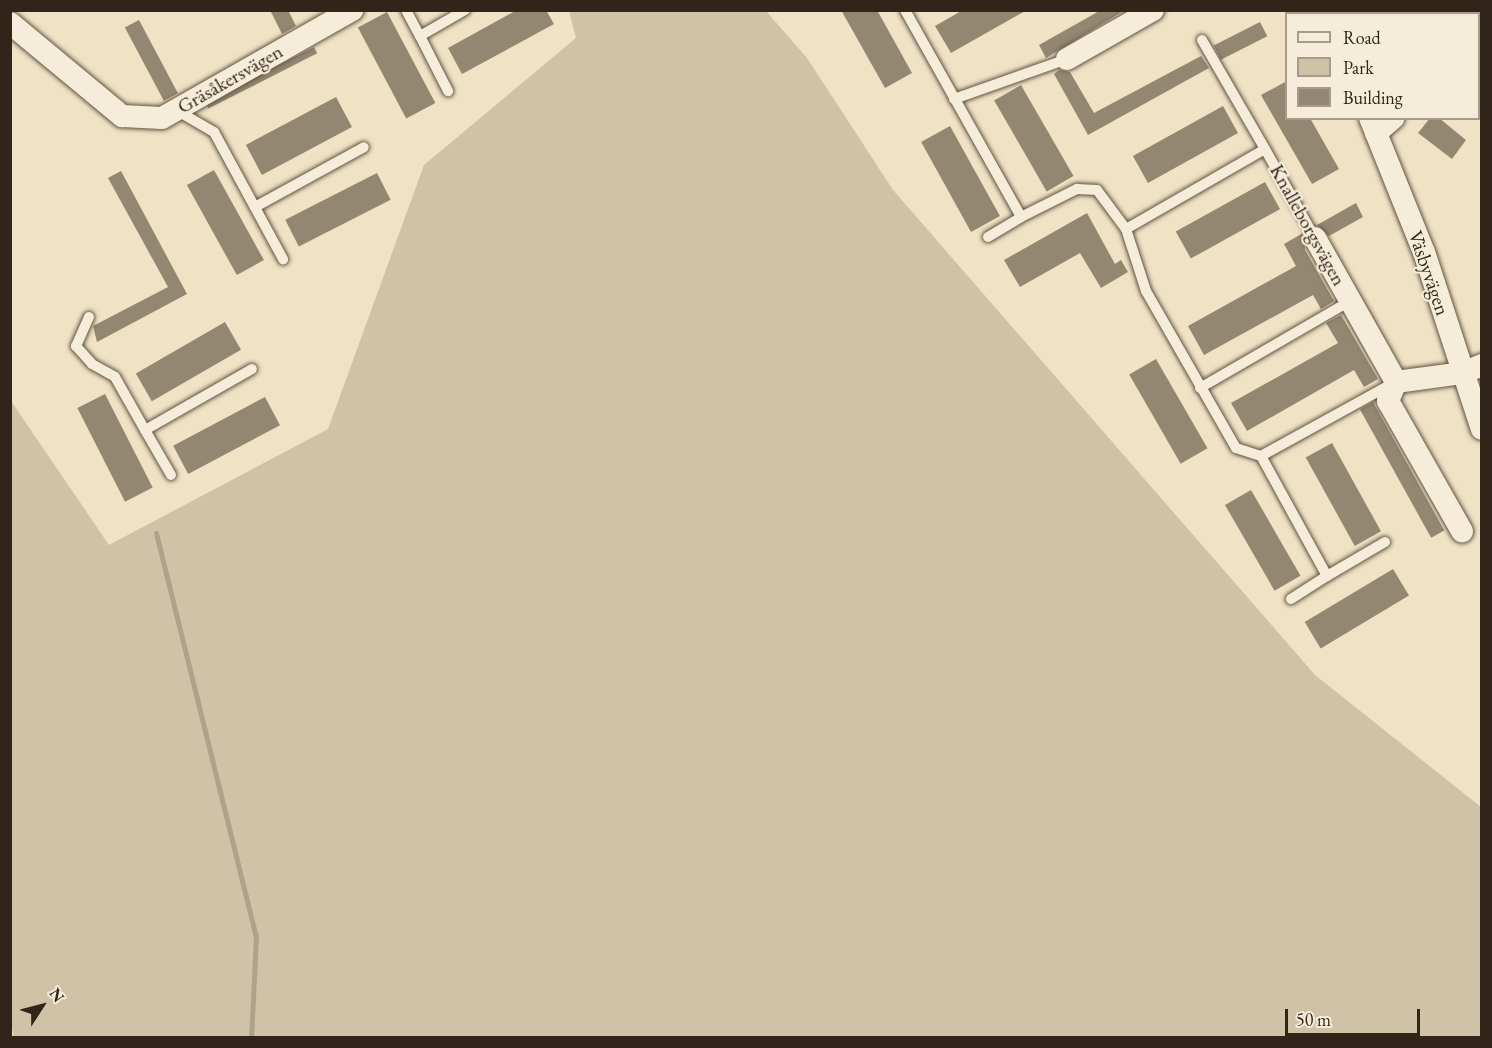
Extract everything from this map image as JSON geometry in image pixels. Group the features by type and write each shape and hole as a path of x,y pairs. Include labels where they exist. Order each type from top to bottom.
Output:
{"street":[{"path":"1067,59 1153,10"},
{"name":"Gräsåkersvägen","path":"10,23 122,116 162,118 341,14"},
{"name":"Väsbyvägen","path":"1380,123 1424,252 1472,369 1482,429"},
{"name":"Knalleborgsvägen","path":"1315,238 1396,382"},
{"path":"1462,531 1388,401 1396,382 1472,369"}],"lane":[{"path":"406,10 448,91"},
{"path":"420,36 465,10"},
{"path":"905,10 1021,217"},
{"name":"Knalleborgsvägen","path":"1202,40 1315,238"},
{"path":"954,99 1067,59"},
{"path":"176,110 214,132 283,259"},
{"path":"255,207 364,147"},
{"name":"Knalleborgsvägen","path":"1126,229 1265,149"},
{"path":"988,237 1021,217 1077,189 1097,190 1126,229 1146,291 1200,388 1236,448 1261,456 1327,576"},
{"name":"Knalleborgsvägen","path":"1200,388 1350,301"},
{"path":"89,317 76,346 92,364 115,377 171,475"},
{"path":"145,430 252,369"},
{"path":"1261,456 1396,382"},
{"path":"1291,599 1385,542"}],"green space":[{"path":"569,11 766,11 807,58 893,190 1315,675 1481,807 1481,1037 14,1037 10,1020 11,401 109,545 328,429 424,165 576,38"}],"building":[{"path":"270,10 288,10 296,26 282,34"},
{"path":"517,10 546,10 554,24 462,74 448,48"},
{"path":"841,10 877,10 912,73 885,88"},
{"path":"963,10 1027,10 951,53 935,26"},
{"path":"1101,10 1125,10 1046,58 1039,45"},
{"path":"387,12 435,103 406,118 358,27"},
{"path":"139,20 178,93 164,101 125,28"},
{"path":"1260,22 1267,36 1221,60 1214,46"},
{"path":"314,47 317,53 208,109 205,102"},
{"path":"1201,56 1209,68 1088,135 1054,74 1059,70 1070,72 1094,113"},
{"path":"1285,82 1285,120 1311,120 1339,169 1312,184 1261,95"},
{"path":"1021,85 1074,176 1047,191 994,100"},
{"path":"336,97 352,127 262,175 246,145"},
{"path":"1223,106 1238,133 1148,183 1133,156"},
{"path":"1428,120 1441,120 1466,140 1452,159 1418,133"},
{"path":"950,126 1000,216 971,232 921,142"},
{"path":"214,170 264,260 237,275 187,185"},
{"path":"121,171 187,294 97,342 93,326 168,287 108,178"},
{"path":"377,173 391,200 299,246 285,220"},
{"path":"1265,182 1280,209 1191,259 1176,231"},
{"path":"1356,203 1363,217 1329,236 1317,225"},
{"path":"1087,213 1115,264 1121,260 1128,272 1101,288 1080,253 1020,287 1004,260"},
{"path":"1303,233 1305,250 1334,301 1321,309 1313,295 1204,355 1188,326 1296,266 1284,244"},
{"path":"1341,315 1378,379 1364,387 1354,370 1247,431 1231,403 1338,343 1326,323"},
{"path":"225,322 241,350 152,401 136,374"},
{"path":"1156,359 1208,448 1181,464 1129,374"},
{"path":"105,394 153,488 125,502 77,408"},
{"path":"265,397 280,425 188,474 173,446"},
{"path":"1373,402 1444,531 1431,538 1360,409"},
{"path":"1332,443 1381,531 1355,546 1306,458"},
{"path":"1251,490 1300,576 1275,591 1225,505"},
{"path":"1393,569 1409,596 1321,649 1305,622"}],"waterway":[{"path":"156,533 256,937 251,1038"}]}
